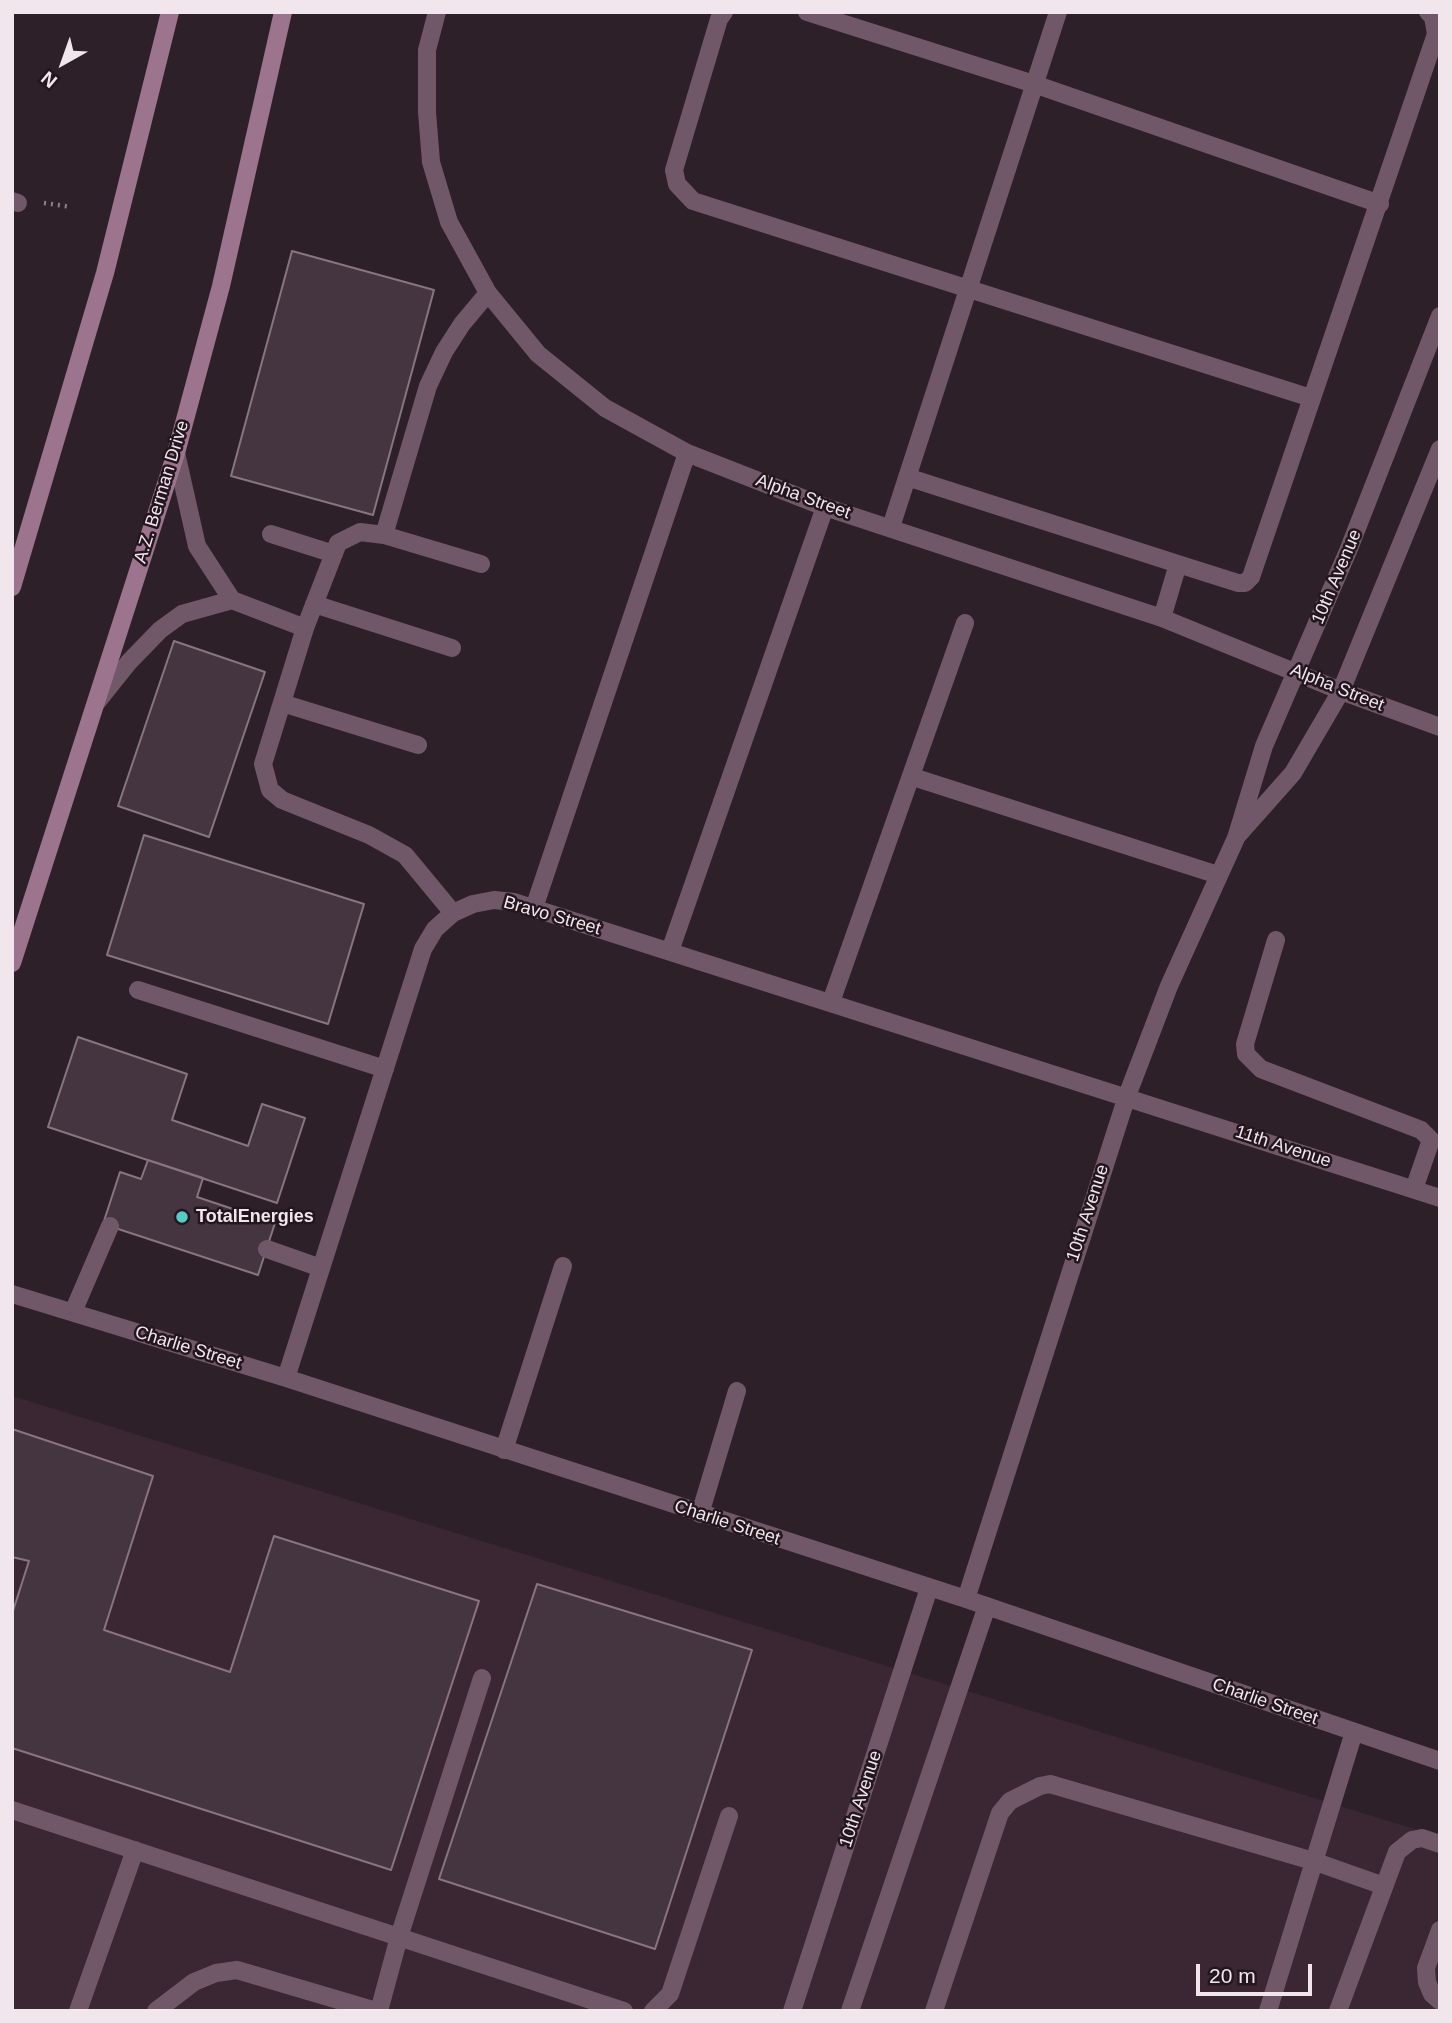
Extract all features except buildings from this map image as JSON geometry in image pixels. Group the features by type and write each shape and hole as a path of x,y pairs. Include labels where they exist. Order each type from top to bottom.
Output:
{"main road":[{"path":"12,587 105,273 170,12"},
{"name":"A.Z. Berman Drive","path":"12,963 176,453 221,286 283,12"}],"lane":[{"name":"Alpha Street","path":"437,12 427,50 431,162 449,222 488,293 538,354 596,400 687,453 825,508 891,527 1162,618 1341,691 1440,727"},
{"path":"724,12 719,19 674,170 677,184 693,201 1311,398"},
{"path":"807,12 1034,83 1380,204"},
{"path":"891,527 1058,12"},
{"path":"907,477 1245,583 1251,577 1437,34 1433,18 1428,12"},
{"path":"384,535 401,467 428,386 462,324 488,293"},
{"name":"10th Avenue","path":"966,1598 1127,1096 1169,986 1236,838 1264,746 1348,551 1440,316"},
{"name":"10th Avenue","path":"1236,838 1293,773 1341,691 1440,449"},
{"path":"176,453 197,546 232,600 305,628"},
{"path":"534,908 687,453"},
{"path":"670,951 825,508"},
{"path":"271,534 334,554"},
{"path":"453,913 405,855 369,835 282,800 270,790 264,765 305,628 338,543 351,534 384,535 481,564"},
{"path":"1162,618 1178,564"},
{"path":"97,703 160,630 182,614 232,600"},
{"path":"314,604 452,648"},
{"path":"831,1002 913,777 965,623"},
{"path":"282,703 418,745"},
{"path":"913,777 1218,875"},
{"name":"Bravo Street","path":"286,1378 423,949 435,929 453,913 473,904 494,900 534,908 1127,1096"},
{"path":"1276,940 1245,1044 1246,1054 1261,1069 1421,1130 1430,1140 1414,1189"},
{"path":"138,990 385,1069"},
{"name":"11th Avenue","path":"1127,1096 1440,1198"},
{"path":"73,1311 110,1226"},
{"path":"267,1249 321,1268"},
{"path":"505,1450 563,1266"},
{"name":"Charlie Street","path":"12,1294 286,1378 966,1598 1440,1761"},
{"path":"700,1514 737,1391"},
{"name":"10th Avenue","path":"792,2011 929,1588"},
{"path":"850,2011 987,1605"},
{"path":"156,2011 194,1982 216,1973 237,1970 378,2011 482,1678"},
{"path":"1268,2011 1354,1732"},
{"path":"934,2011 1000,1813 1010,1801 1040,1786 1050,1784 1313,1861 1384,1886"},
{"path":"12,1810 624,2011"},
{"path":"653,2011 670,1994 729,1816"},
{"path":"1338,2011 1396,1852 1404,1843 1422,1838 1440,1844"},
{"path":"78,2011 135,1850"},
{"path":"1440,1930 1426,1968 1427,1982 1432,1994 1440,2001"}],"path":[{"path":"43,203 71,207"}],"shaded area":[{"path":"12,1396 1440,1837 1440,2011 12,2011"}],"place":[{"name":"TotalEnergies","path":"182,1217"}]}
